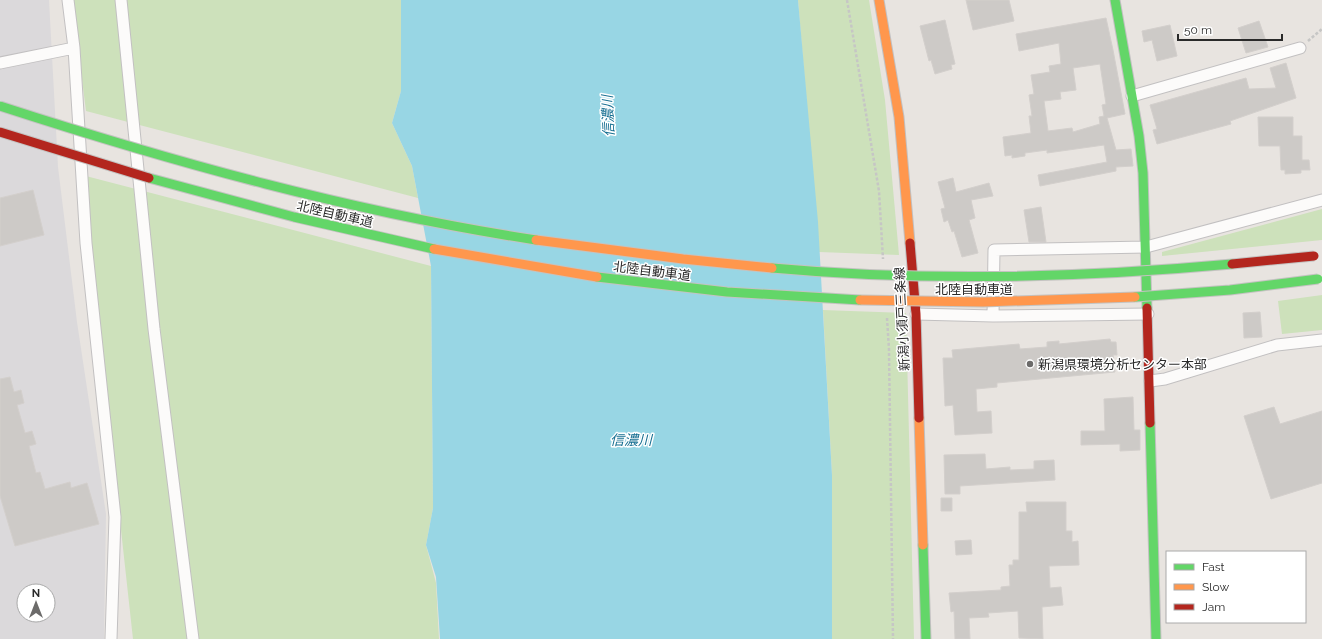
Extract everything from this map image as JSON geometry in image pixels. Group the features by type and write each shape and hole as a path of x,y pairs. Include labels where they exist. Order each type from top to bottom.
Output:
{"main road":[{"name":"新潟小須戸三条線","path":"879,0 899,116 916,314 926,639"},
{"path":"1115,0 1132,96 1143,174 1150,381 1156,639"},
{"name":"北陸自動車道","path":"0,106 173,160 341,203 417,220 501,234 696,261 797,270 889,274 1012,276 1117,273 1220,266 1314,256"},
{"name":"北陸自動車道","path":"0,132 169,185 333,228 417,247 590,276 696,289 821,298 896,301 1010,302 1117,299 1210,292 1318,279"}],"street":[{"path":"68,0 74,48 86,243 115,517 111,639"},
{"path":"121,0 154,329 193,639"},
{"path":"0,63 74,48"},
{"path":"1132,96 1300,48"},
{"path":"993,316 994,250 1146,247 1322,200"},
{"path":"916,314 993,316 1148,314"},
{"path":"1150,381 1165,379 1277,345 1322,340"}],"path":[{"path":"1300,48 1322,29"}],"shaded area":[{"path":"0,0 49,0 58,167 77,322 106,514 104,639 0,639"}],"green space":[{"path":"72,0 401,0 401,91 392,123 412,166 418,198 86,111"},
{"path":"798,0 869,0 885,100 899,255 819,252"},
{"path":"82,175 431,266 433,508 426,545 436,583 439,639 133,639"},
{"path":"1322,209 1322,240 1162,256 1162,252"},
{"path":"1322,295 1322,330 1282,334 1278,301"},
{"path":"823,310 906,313 914,639 832,639 832,475"}],"water":[{"name":"信濃川","path":"401,0 798,0 818,222 832,475 832,639 440,639 436,577 426,545 433,508 431,266 412,166 392,123 401,91"}],"building":[{"path":"966,0 1009,0 1014,21 973,30"},
{"path":"1106,18 1125,114 1107,118 1116,150 1131,149 1133,166 1116,167 1116,171 1040,186 1038,175 1107,162 1104,145 1047,153 1047,150 1025,153 1025,156 1012,158 1012,155 1005,156 1003,137 1031,133 1029,116 1032,116 1029,95 1034,94 1031,75 1050,72 1049,66 1061,64 1059,43 1019,51 1016,34","holes":["1100,64 1106,104 1102,105 1104,116 1099,117 1100,124 1073,132 1072,128 1048,131 1044,101 1061,99 1060,92 1076,90 1073,68"]},
{"path":"945,20 955,64 951,65 952,69 935,74 931,60 929,61 920,26"},
{"path":"1259,21 1268,47 1246,53 1238,28"},
{"path":"1170,25 1177,56 1157,61 1152,40 1144,42 1142,31"},
{"path":"1286,63 1296,98 1230,121 1231,124 1157,144 1153,130 1157,129 1150,105 1246,78 1249,89 1276,88 1270,68"},
{"path":"1258,117 1293,117 1293,136 1302,136 1302,160 1309,160 1310,170 1301,170 1301,173 1285,174 1285,170 1281,170 1280,146 1259,146"},
{"path":"953,178 956,192 989,183 993,196 971,200 975,218 969,220 978,253 962,257 954,231 952,232 948,220 944,222 941,209 945,208 938,182"},
{"path":"33,190 44,235 0,246 0,198"},
{"path":"1041,207 1046,242 1029,242 1024,210"},
{"path":"1260,312 1262,337 1244,338 1243,313"},
{"path":"1110,339 1111,342 1116,342 1117,355 1113,355 1115,372 997,383 997,387 976,389 977,412 991,411 992,433 955,435 953,405 945,406 943,358 953,358 952,350 1019,344 1020,349 1047,347 1047,342 1059,341 1059,344"},
{"path":"10,377 14,392 21,390 24,403 17,405 25,433 32,431 36,444 29,446 36,473 40,472 45,489 70,482 71,488 87,483 99,524 15,546 0,496 0,379"},
{"path":"1133,397 1134,430 1140,430 1140,450 1120,451 1120,444 1081,445 1081,431 1105,431 1104,399"},
{"path":"1274,407 1280,424 1322,411 1322,483 1271,499 1244,416"},
{"path":"985,454 986,469 1010,467 1010,470 1034,469 1034,461 1054,460 1055,480 960,486 960,494 945,494 944,455"},
{"path":"941,498 952,498 952,511 941,511"},
{"path":"1026,502 1066,502 1066,531 1072,531 1072,542 1078,541 1079,565 1049,566 1050,588 1061,587 1063,605 1042,607 1043,639 1019,638 1018,611 988,613 989,617 969,618 970,639 955,639 954,611 951,612 949,593 1001,590 1001,587 1010,586 1009,565 1013,565 1013,560 1019,560 1019,512 1027,512"},
{"path":"971,540 972,554 956,555 955,541"}],"traffic: fast":[{"path":"1115,0 1139,136 1143,173 1147,308"},
{"path":"0,106 132,147 265,184 400,215 468,229 536,240"},
{"path":"149,178 294,217 434,249"},
{"path":"772,268 944,277 1060,275 1175,269 1232,264"},
{"path":"597,277 727,292 860,300"},
{"path":"1135,297 1230,290 1318,279"},
{"path":"1150,423 1156,639"},
{"path":"923,545 926,639"}],"traffic: slow":[{"path":"879,0 899,117 910,243"},
{"path":"536,240 683,259 772,268"},
{"path":"434,249 597,277"},
{"path":"860,300 983,302 1135,297"},
{"path":"919,418 923,545"}],"traffic: jam":[{"path":"0,132 149,178"},
{"path":"910,243 916,314 919,418"},
{"path":"1232,264 1314,256"},
{"path":"1147,308 1150,423"}],"place":[{"name":"新潟県環境分析センター本部","path":"1030,364"}]}
